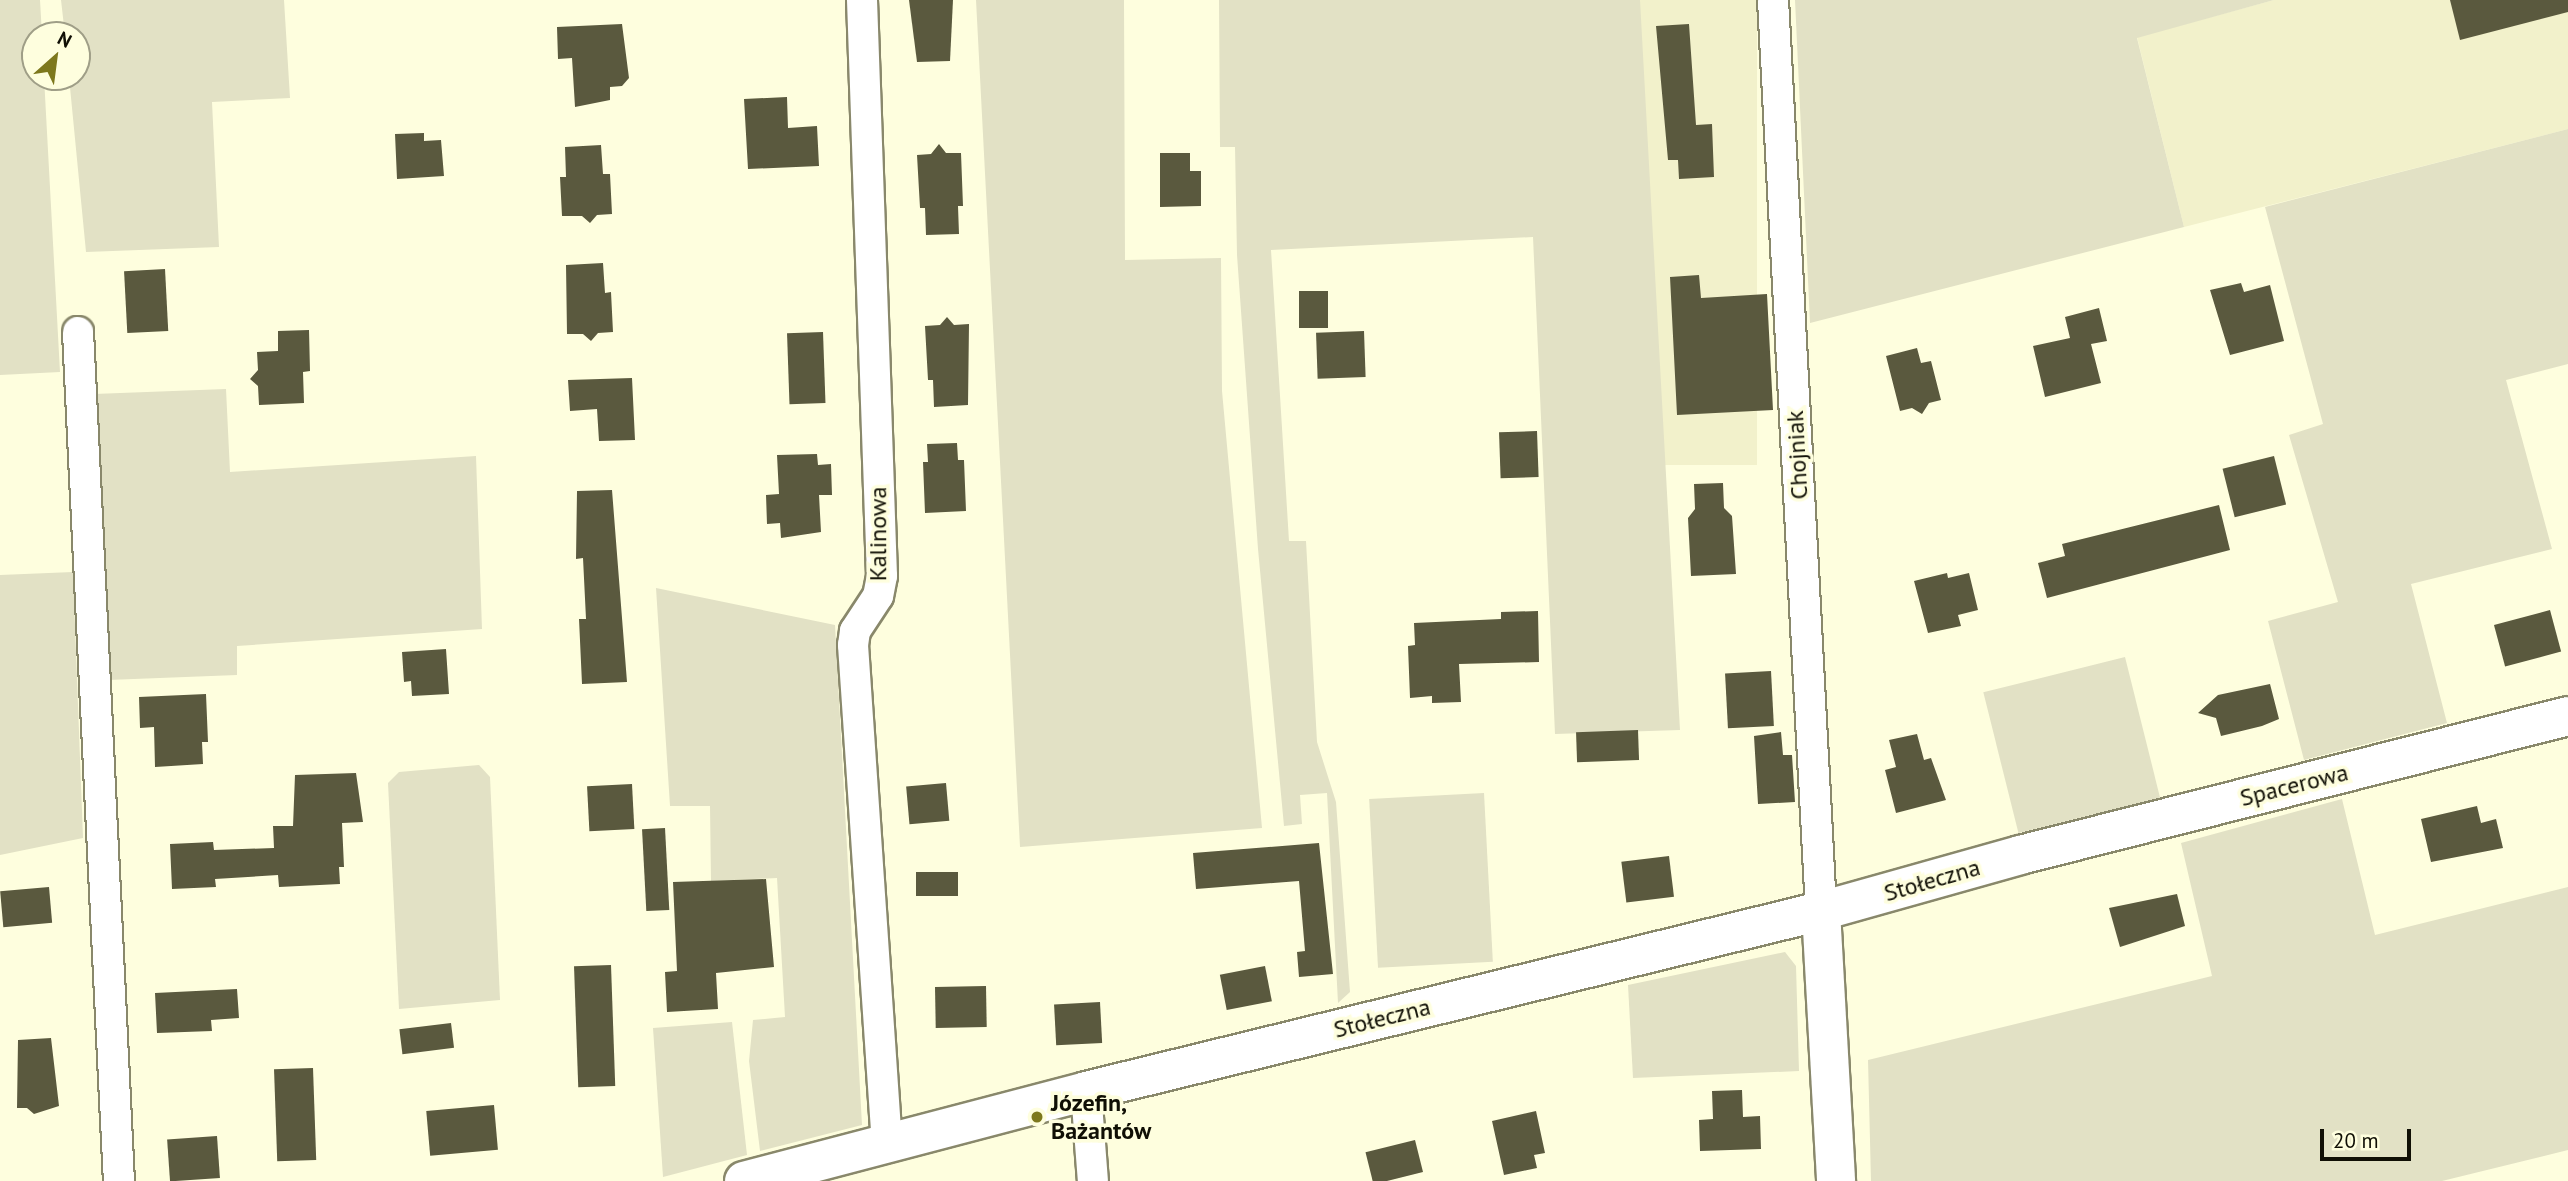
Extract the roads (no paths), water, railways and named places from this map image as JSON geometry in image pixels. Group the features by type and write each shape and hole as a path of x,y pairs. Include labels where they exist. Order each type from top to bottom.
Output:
{"street":[{"name":"Kalinowa","path":"862,0 882,576 878,596 855,631 853,645 887,1145"},
{"name":"Chojniak","path":"1773,0 1821,911"},
{"path":"78,332 119,1181"},
{"name":"Spacerowa","path":"2020,855 2568,716"},
{"name":"Stołeczna","path":"744,1181 1086,1091 1821,911 2020,855"},
{"path":"1821,911 1836,1181"},
{"path":"1086,1091 1093,1181"}],"place":[{"name":"Józefin, Bażantów","path":"1037,1117"}]}
